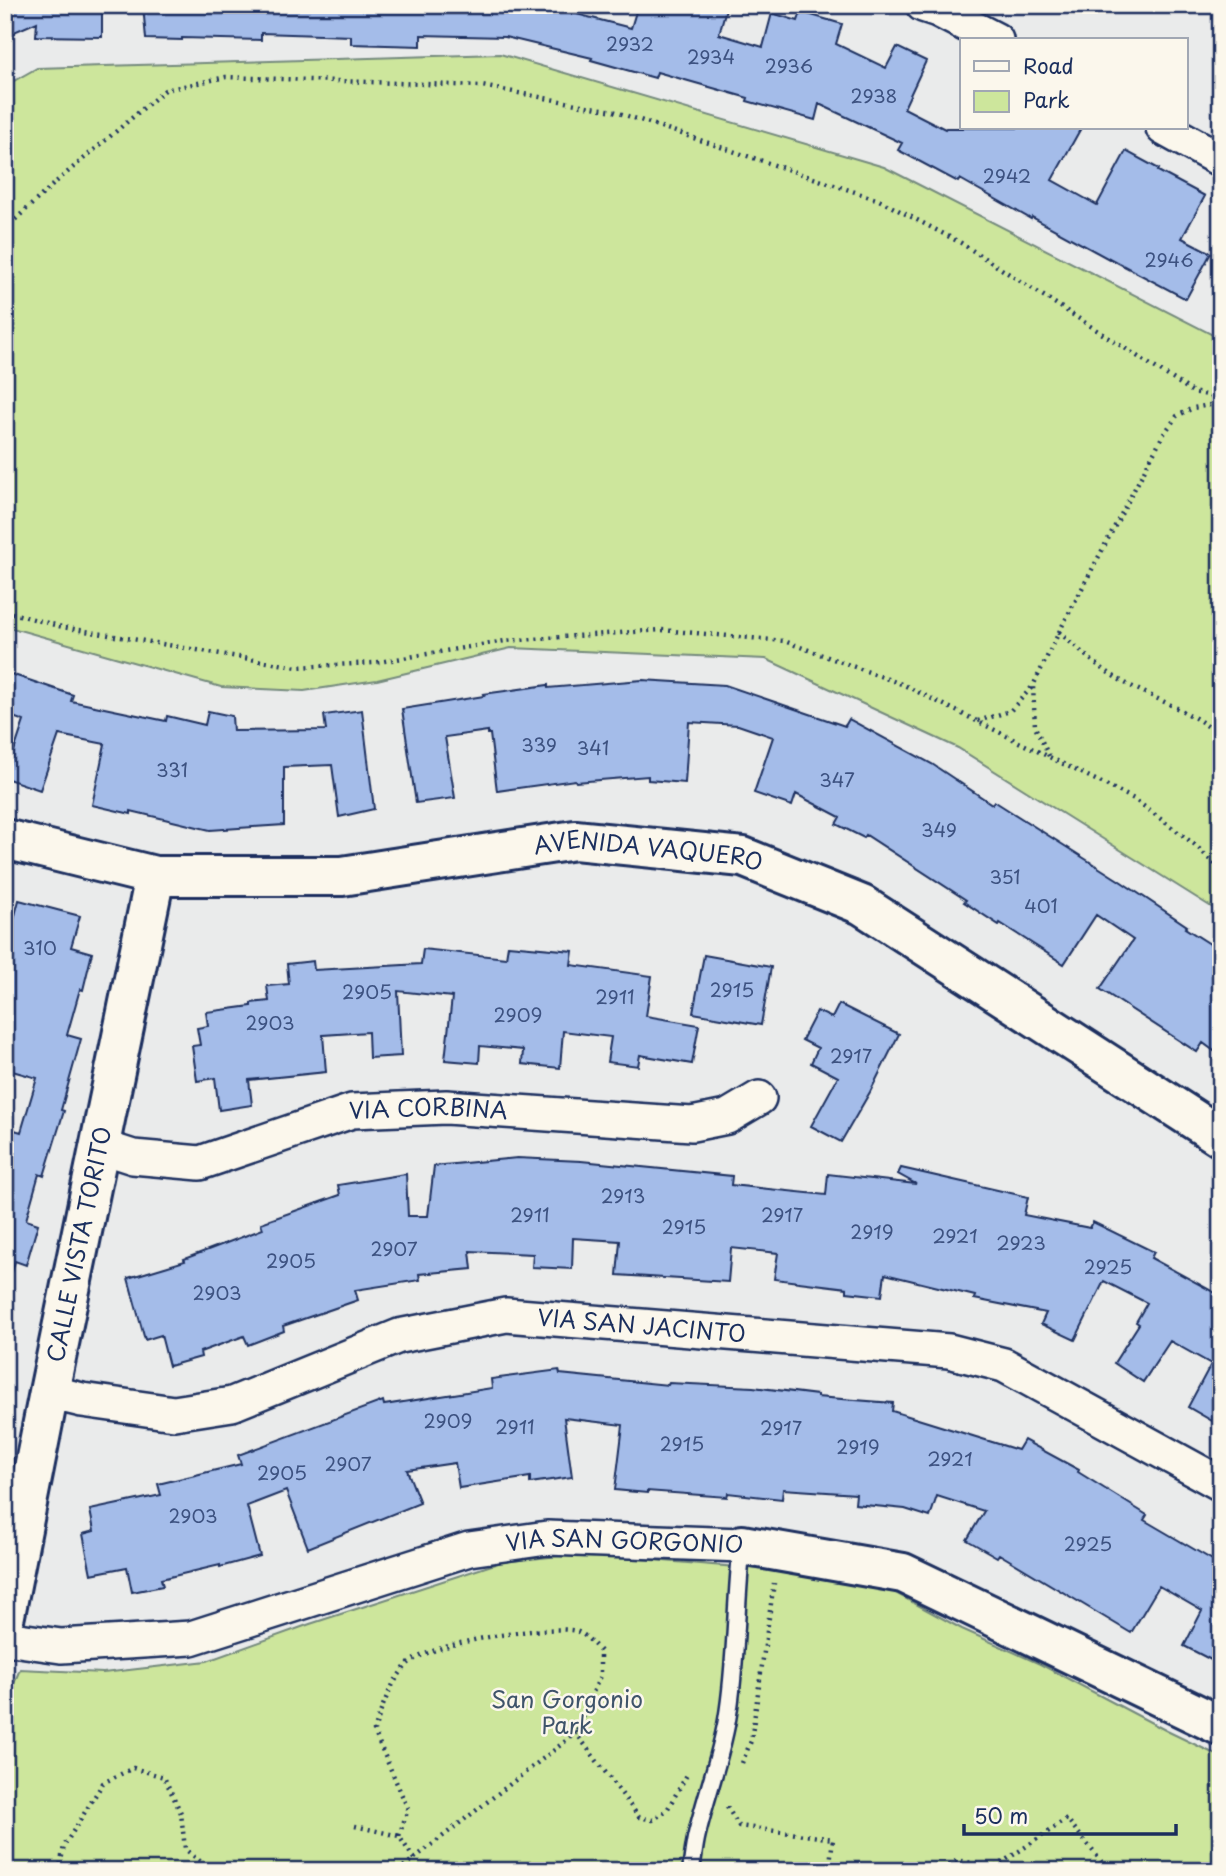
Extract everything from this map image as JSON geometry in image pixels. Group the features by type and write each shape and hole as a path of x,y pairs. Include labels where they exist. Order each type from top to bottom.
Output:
{"main road":[{"name":"AVENIDA VAQUERO","path":"5,839 155,876 342,876 575,840 743,857 862,905 1221,1137"},
{"name":"CALLE VISTA TORITO","path":"5,1615 155,876"},
{"name":"VIA SAN GORGONIO","path":"760,1548 903,1573 1221,1726"}],"street":[{"path":"923,5 992,38"},
{"path":"1167,130 1221,160"},
{"name":"VIA CORBINA","path":"99,1146 133,1157 200,1163 352,1111 446,1107 692,1124 727,1117 759,1098"},
{"name":"VIA SAN JACINTO","path":"49,1392 174,1413 232,1404 399,1336 506,1315 949,1350 1004,1365 1221,1484"},
{"name":"VIA SAN GORGONIO","path":"5,1638 61,1646 191,1638 468,1549 547,1538 760,1548"}],"lane":[{"path":"691,1871 696,1835 716,1771 727,1718 737,1584 760,1548"}],"path":[{"path":"5,229 165,90 226,77 482,86 613,111 879,200 961,243 1193,392 1221,401"},
{"path":"978,722 1010,711 1033,686 1163,435 1177,416 1193,408 1221,401"},
{"path":"5,611 62,627 297,667 373,663 505,641 662,630 784,641 904,685 1134,799 1194,844 1221,870"},
{"path":"1059,632 1100,668 1181,711 1221,737"},
{"path":"1033,686 1035,727 1049,757"},
{"path":"741,1766 751,1741 760,1548"},
{"path":"398,1871 576,1732 600,1676 600,1651 584,1634 571,1630 510,1632 436,1650 409,1663 385,1697 374,1731 408,1809 399,1836"},
{"path":"576,1732 639,1818 653,1820 667,1810 687,1778 690,1766"},
{"path":"59,1871 64,1846 103,1783 133,1768 164,1777 181,1813 185,1849 212,1871"},
{"path":"726,1804 739,1826 833,1839 829,1871"},
{"path":"936,1871 958,1860 994,1868 1067,1819 1105,1866 1114,1871"},
{"path":"355,1826 399,1836 414,1858"}],"green space":[{"path":"500,54 884,167 1221,339 1221,913 958,748 766,659 511,648 377,680 304,691 221,687 5,626 5,86 37,68"},
{"name":"San Gorgonio Park","path":"579,1554 810,1573 881,1585 962,1629 1040,1664 1221,1757 1221,1871 5,1871 5,1705 20,1669 103,1673 207,1661 310,1624 501,1562"}],"building":[{"path":"5,5 102,5 102,37 36,36 37,22 5,36"},
{"path":"143,5 558,5 557,9 631,28 638,5 727,5 719,34 763,47 772,13 798,21 801,12 842,24 836,44 886,68 897,47 926,61 904,108 945,129 1080,130 1052,180 1097,205 1126,151 1205,196 1182,238 1211,253 1186,299 960,179 958,182 898,150 902,143 819,104 815,120 657,72 655,78 591,60 592,58 505,37 421,35 421,46 351,44 351,36 261,33 261,40 146,39"},
{"path":"5,672 73,695 71,701 166,721 167,716 205,725 208,711 232,716 233,731 326,730 324,715 362,710 374,809 339,817 332,765 284,767 284,825 210,830 131,811 131,814 92,805 105,744 59,735 40,790 5,778 24,721 5,714"},
{"path":"642,680 725,685 845,726 849,719 932,764 992,804 994,801 1120,881 1221,951 1221,1056 1203,1043 1197,1052 1100,989 1133,940 1096,915 1064,964 1000,923 999,925 964,902 966,900 866,835 864,838 836,824 840,817 796,794 792,806 754,793 773,737 738,725 689,722 685,783 648,780 648,776 575,780 497,791 488,731 445,737 455,798 416,803 402,709 548,685 548,688"},
{"path":"19,900 80,916 71,947 92,953 83,990 80,989 67,1035 81,1039 61,1110 64,1111 44,1176 39,1174 26,1220 38,1224 26,1265 15,1261 12,1272 5,1271 5,1127 21,1132 37,1078 5,1069 5,954"},
{"path":"508,945 573,951 571,965 652,976 646,1016 699,1025 692,1064 640,1055 638,1066 607,1062 611,1037 563,1031 560,1068 522,1064 523,1050 480,1046 479,1063 445,1060 452,997 398,991 401,1056 369,1058 368,1032 323,1035 326,1072 249,1080 252,1105 219,1110 215,1078 197,1081 192,1046 200,1045 197,1028 208,1026 206,1012 269,1001 267,986 289,984 287,964 313,961 314,970 421,964 423,949 506,958"},
{"path":"704,955 771,967 761,1025 693,1013"},
{"path":"839,1004 899,1034 841,1142 811,1126 838,1077 811,1063 818,1048 802,1040 817,1011 832,1018"},
{"path":"517,1158 581,1161 732,1176 731,1185 826,1195 828,1174 916,1184 898,1174 901,1168 1028,1197 1024,1215 1090,1228 1093,1222 1154,1252 1151,1258 1221,1296 1221,1426 1188,1407 1211,1364 1170,1341 1143,1382 1114,1363 1139,1324 1136,1322 1147,1303 1104,1281 1075,1340 1041,1324 1046,1313 974,1299 975,1296 885,1274 882,1296 847,1292 847,1288 774,1279 778,1253 731,1248 728,1282 617,1275 620,1241 573,1238 572,1269 532,1267 533,1254 470,1251 472,1269 419,1274 420,1280 355,1290 358,1300 283,1326 284,1331 248,1345 244,1336 200,1352 201,1357 169,1366 161,1335 145,1340 128,1278 185,1261 184,1259 263,1229 261,1223 340,1195 338,1185 406,1174 408,1216 428,1216 434,1166"},
{"path":"559,1370 560,1374 668,1385 753,1387 817,1397 893,1403 892,1411 1018,1450 1024,1440 1079,1470 1078,1472 1147,1515 1144,1520 1221,1565 1221,1665 1184,1646 1202,1611 1159,1586 1131,1633 999,1554 997,1557 967,1540 984,1511 937,1496 930,1517 905,1509 855,1504 856,1494 783,1489 782,1499 728,1493 727,1497 615,1490 623,1425 564,1418 572,1477 530,1483 530,1477 459,1488 455,1463 407,1470 420,1503 308,1548 286,1491 247,1506 260,1556 161,1579 163,1586 132,1592 127,1567 91,1574 83,1534 94,1531 90,1510 161,1495 158,1484 241,1464 238,1455 383,1401 384,1405 492,1388 491,1379"}]}
